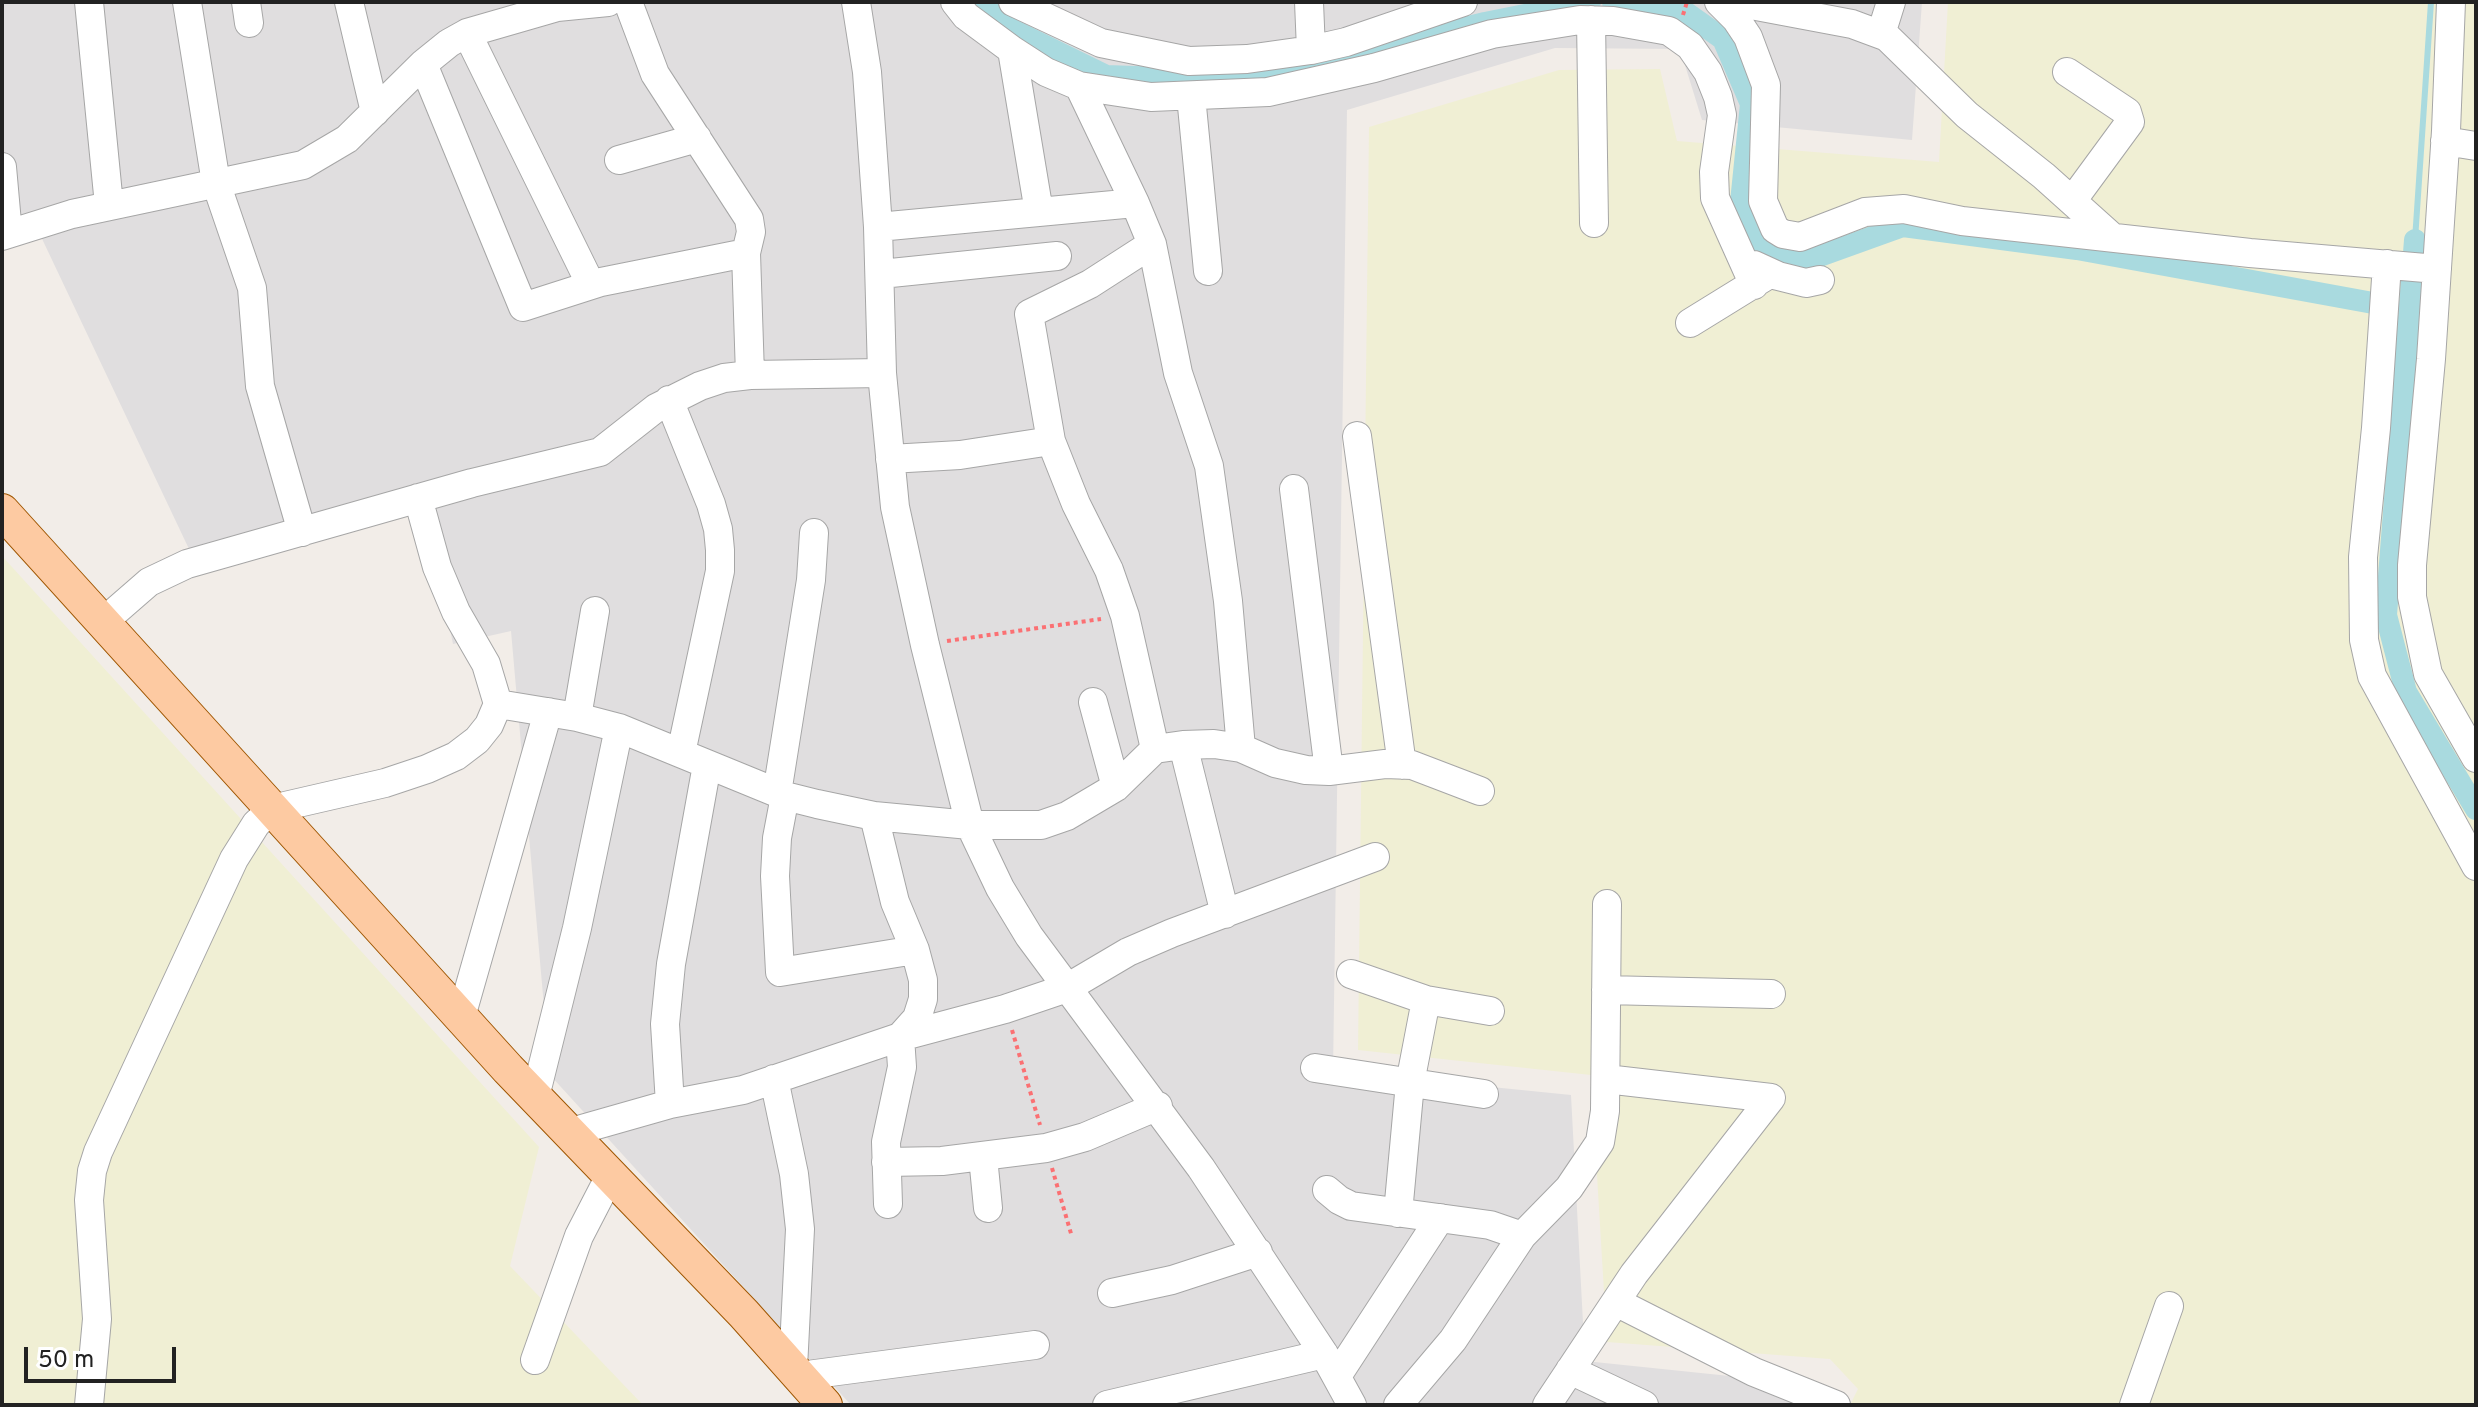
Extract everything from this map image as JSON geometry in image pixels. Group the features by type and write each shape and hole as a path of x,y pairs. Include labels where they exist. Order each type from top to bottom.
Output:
{"main road":[{"path":"2,511 461,1017 825,1405"}],"street":[{"path":"89,2 109,205"},
{"path":"187,2 216,183 252,288 260,386 302,532"},
{"path":"349,2 375,112"},
{"path":"2,167 5,235 109,205 303,165 347,139 423,64 467,33 556,5 608,2"},
{"path":"628,2 655,74 749,219 751,232 746,253 750,375"},
{"path":"856,2 867,72 878,227 882,373 902,546 970,825 1012,911 1158,1106 1258,1252 1331,1365 1352,1405"},
{"path":"955,2 966,16 1046,72 1079,86 1151,97 1268,92 1374,68 1492,34 1591,20 1645,25 1669,31 1690,46 1708,72 1722,115 1714,172 1715,198 1756,272 1806,283 1820,280"},
{"path":"1013,2 1101,43 1189,61 1247,59 1311,50 1346,42 1463,2"},
{"path":"1309,2 1311,50"},
{"path":"1719,2 1748,37 1766,85 1763,201 1775,229 1783,234 1800,237 1851,216 1885,209 1904,209 1962,221 2250,253 2411,266"},
{"path":"1735,2 1852,24 1881,34 1926,73 1967,115 2067,196 2112,237"},
{"path":"1881,34 1891,2"},
{"path":"2451,2 2445,141 2411,266 2376,428 2363,557 2364,640 2372,676 2476,866"},
{"path":"1591,20 1594,223"},
{"path":"467,33 591,285"},
{"path":"1012,50 1039,212"},
{"path":"423,64 523,307 591,285 746,253"},
{"path":"2030,228 2067,196 2130,122 2127,112 2067,72"},
{"path":"1079,86 1152,244 1178,373 1209,466 1228,601 1241,748"},
{"path":"1191,96 1208,271"},
{"path":"619,160 697,138"},
{"path":"2445,141 2476,146"},
{"path":"878,227 1135,203"},
{"path":"1152,244 1090,284 1029,314 1051,441 1076,504 1109,570 1225,914"},
{"path":"881,274 1057,256"},
{"path":"2411,266 2412,597 2428,674 2476,758"},
{"path":"1690,323 1756,272"},
{"path":"103,622 149,582 168,571 418,498 600,452 669,400 724,378 882,373"},
{"path":"669,400 711,504 720,550 720,571 681,753"},
{"path":"1357,436 1402,765"},
{"path":"890,459 960,455 1051,441"},
{"path":"1294,489 1329,771"},
{"path":"89,1405 97,1319 89,1200 92,1171 98,1152 234,859 256,824 272,809 385,783 456,756 477,740 489,725 498,704 486,664 456,612 437,567 418,498"},
{"path":"814,533 811,580 777,838 775,876 780,972 915,950"},
{"path":"577,717 595,611"},
{"path":"1093,702 1116,787"},
{"path":"498,704 577,717 619,728 781,794 844,811 970,825 1041,825 1067,816 1116,787 1169,747 1214,744 1241,748 1275,763 1306,770 1402,765 1434,772 1480,791"},
{"path":"461,1017 548,712"},
{"path":"535,1097 577,928 619,728"},
{"path":"670,1104 665,1024 671,964 707,765"},
{"path":"874,816 895,902 915,950 923,980 923,999 917,1018 900,1037 902,1067 886,1142 888,1204"},
{"path":"568,1133 670,1104 718,1096 900,1037 1005,1009 1067,988 1128,952 1375,857"},
{"path":"1398,1405 1467,1321 1522,1236 1569,1188 1600,1142 1606,1079 1607,904"},
{"path":"1351,974 1426,1000 1490,1011"},
{"path":"1606,990 1771,994"},
{"path":"1398,1213 1410,1083 1426,1000"},
{"path":"1315,1068 1484,1094"},
{"path":"774,1079 794,1174 800,1229 796,1372 1035,1345"},
{"path":"1547,1405 1616,1302 1771,1098 1606,1079"},
{"path":"886,1162 983,1157 1071,1141 1158,1106"},
{"path":"983,1157 988,1208"},
{"path":"535,1360 579,1236 610,1176"},
{"path":"1327,1190 1351,1206 1490,1225 1522,1236"},
{"path":"1107,1405 1331,1365 1440,1218"},
{"path":"1112,1293 1172,1280 1258,1252"},
{"path":"1616,1302 1754,1372 1836,1405"},
{"path":"2134,1405 2169,1306"},
{"path":"1570,1370 1644,1405"}],"path":[{"path":"925,645 1125,616"}],"shaded area":[{"path":"2,2 1922,2 1912,140 1702,120 1680,49 1555,48 1347,110 1333,1071 1571,1095 1585,1361 1826,1386 1817,1405 851,1405 550,1075 511,631 453,644 423,497 198,568 35,224 2,238"}],"green space":[{"path":"1948,2 2476,2 2476,1405 1850,1405 1858,1389 1830,1359 1607,1342 1591,1075 1358,1050 1369,127 1559,70 1660,69 1677,141 1939,162"},
{"path":"2,556 539,1147 510,1266 643,1405 2,1405"}],"waterway":[{"path":"984,2 1008,28 1106,76 1250,81 1485,23 1590,2"},
{"path":"1613,2 1685,12 1723,39 1751,104 1741,202 1754,236 1774,253 1803,262 1903,226 2077,249 2373,303"},
{"path":"2415,240 2431,2"},
{"path":"2415,240 2386,615 2406,692 2476,809"}]}
